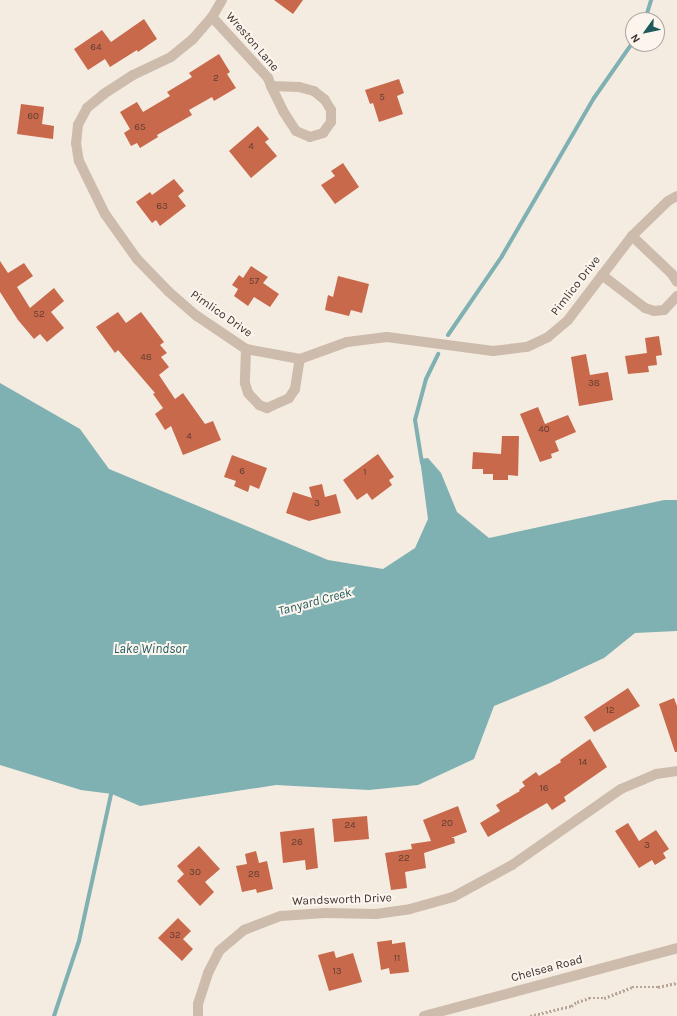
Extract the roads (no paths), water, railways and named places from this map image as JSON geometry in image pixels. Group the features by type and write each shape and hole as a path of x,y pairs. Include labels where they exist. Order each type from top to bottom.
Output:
{"street":[{"name":"Pimlico Drive","path":"222,0 212,17 194,39 171,57 133,75 104,94 87,108 78,125 76,143 79,161 104,214 137,259 169,292 197,316 246,349 300,359 347,342 387,337 493,351 527,347 548,337 568,320 632,236 668,202 677,196"},
{"name":"Wreston Lane","path":"212,17 268,78 282,111 296,131 310,138 323,133 331,122 331,110 325,100 314,91 299,87 272,86"},
{"path":"632,236 672,274 677,282"},
{"path":"602,275 645,308 654,311 664,310 677,296"},
{"path":"246,349 245,383 248,393 259,406 267,408 289,398 295,389 300,359"},
{"name":"Wandsworth Drive","path":"198,1016 198,1004 208,973 219,950 244,930 281,916 325,913 376,914 410,909 452,897 512,865 621,789 656,774 677,771"},
{"name":"Chelsea Road","path":"424,1016 677,948"}],"water":[{"name":"Lake Windsor","path":"0,383 80,429 109,469 328,560 383,569 415,548 428,519 420,459 428,458 441,473 457,512 489,538 664,500 677,500 677,631 635,633 604,658 550,683 494,706 474,759 418,785 369,790 276,785 140,806 112,794 81,790 0,765"}],"waterway":[{"path":"647,12 651,0"},
{"path":"448,335 502,256 594,98 626,52"},
{"path":"422,463 415,420 426,379 438,354"},
{"path":"54,1016 79,941 112,790"}],"water label":[{"name":"Tanyard Creek","path":"315,602"}]}
